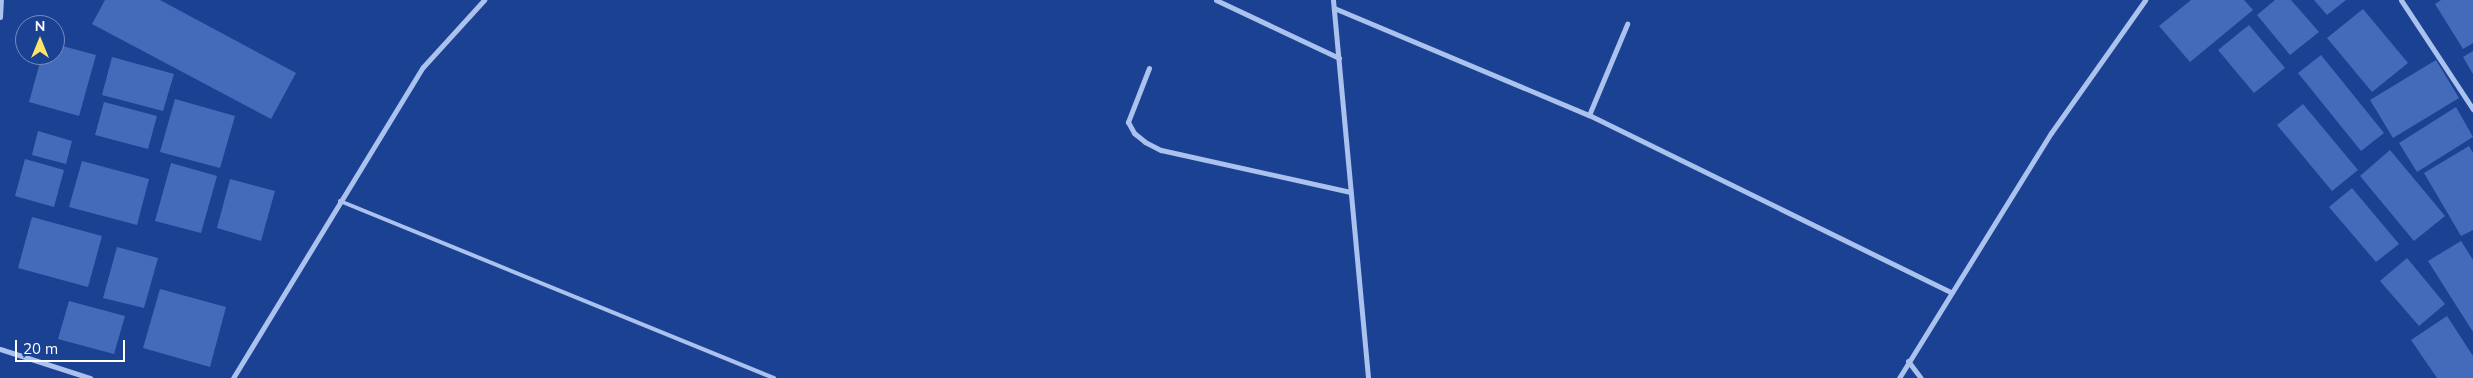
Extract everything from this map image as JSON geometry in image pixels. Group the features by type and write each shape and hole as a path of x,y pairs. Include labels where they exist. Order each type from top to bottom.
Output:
{"street":[{"path":"0,17 1,0"},
{"path":"233,378 423,67 484,0"},
{"path":"1216,0 1339,58"},
{"path":"1333,0 1368,378"},
{"path":"1898,378 2051,133 2145,0"},
{"path":"2402,0 2473,109"},
{"path":"1334,8 1589,115 1950,292"},
{"path":"1589,115 1627,24"},
{"path":"1149,68 1128,122 1134,133 1145,142 1161,150 1350,192"},
{"path":"0,349 90,378"},
{"path":"1908,361 1921,378"}],"lane":[{"path":"340,201 774,378"}],"building":[{"path":"105,0 160,0 296,73 271,119 92,24"},
{"path":"2191,0 2244,0 2253,10 2190,62 2159,26"},
{"path":"2275,0 2291,0 2319,32 2290,55 2257,15"},
{"path":"2314,0 2346,0 2327,15"},
{"path":"2441,0 2473,0 2473,43 2463,49 2435,4"},
{"path":"2363,9 2408,63 2372,92 2327,38"},
{"path":"2249,25 2285,68 2254,93 2218,50"},
{"path":"65,47 96,55 79,116 29,102 39,65 65,65"},
{"path":"2473,51 2473,74 2463,57"},
{"path":"2321,55 2384,133 2361,151 2298,73"},
{"path":"112,57 174,74 163,111 102,95"},
{"path":"2436,60 2459,98 2393,138 2370,100"},
{"path":"175,99 235,116 220,168 160,152"},
{"path":"104,102 157,116 148,149 95,135"},
{"path":"2303,104 2358,170 2332,191 2277,125"},
{"path":"2456,107 2473,137 2417,172 2399,143"},
{"path":"38,131 72,141 66,164 32,155"},
{"path":"2469,146 2473,153 2473,230 2461,236 2424,173"},
{"path":"2390,150 2445,216 2414,241 2360,176"},
{"path":"25,159 64,170 54,207 15,196"},
{"path":"82,161 149,179 137,225 69,207"},
{"path":"171,163 217,176 201,233 155,221"},
{"path":"230,179 275,191 261,241 217,228"},
{"path":"2352,188 2399,244 2376,262 2329,207"},
{"path":"32,217 102,236 88,287 18,268"},
{"path":"2461,241 2473,260 2473,332 2428,261"},
{"path":"117,247 158,258 144,308 103,298"},
{"path":"2407,258 2445,304 2419,326 2380,281"},
{"path":"160,289 226,307 210,367 143,348"},
{"path":"69,301 125,316 114,354 58,339"},
{"path":"2447,316 2473,356 2473,378 2437,378 2411,340"}]}
